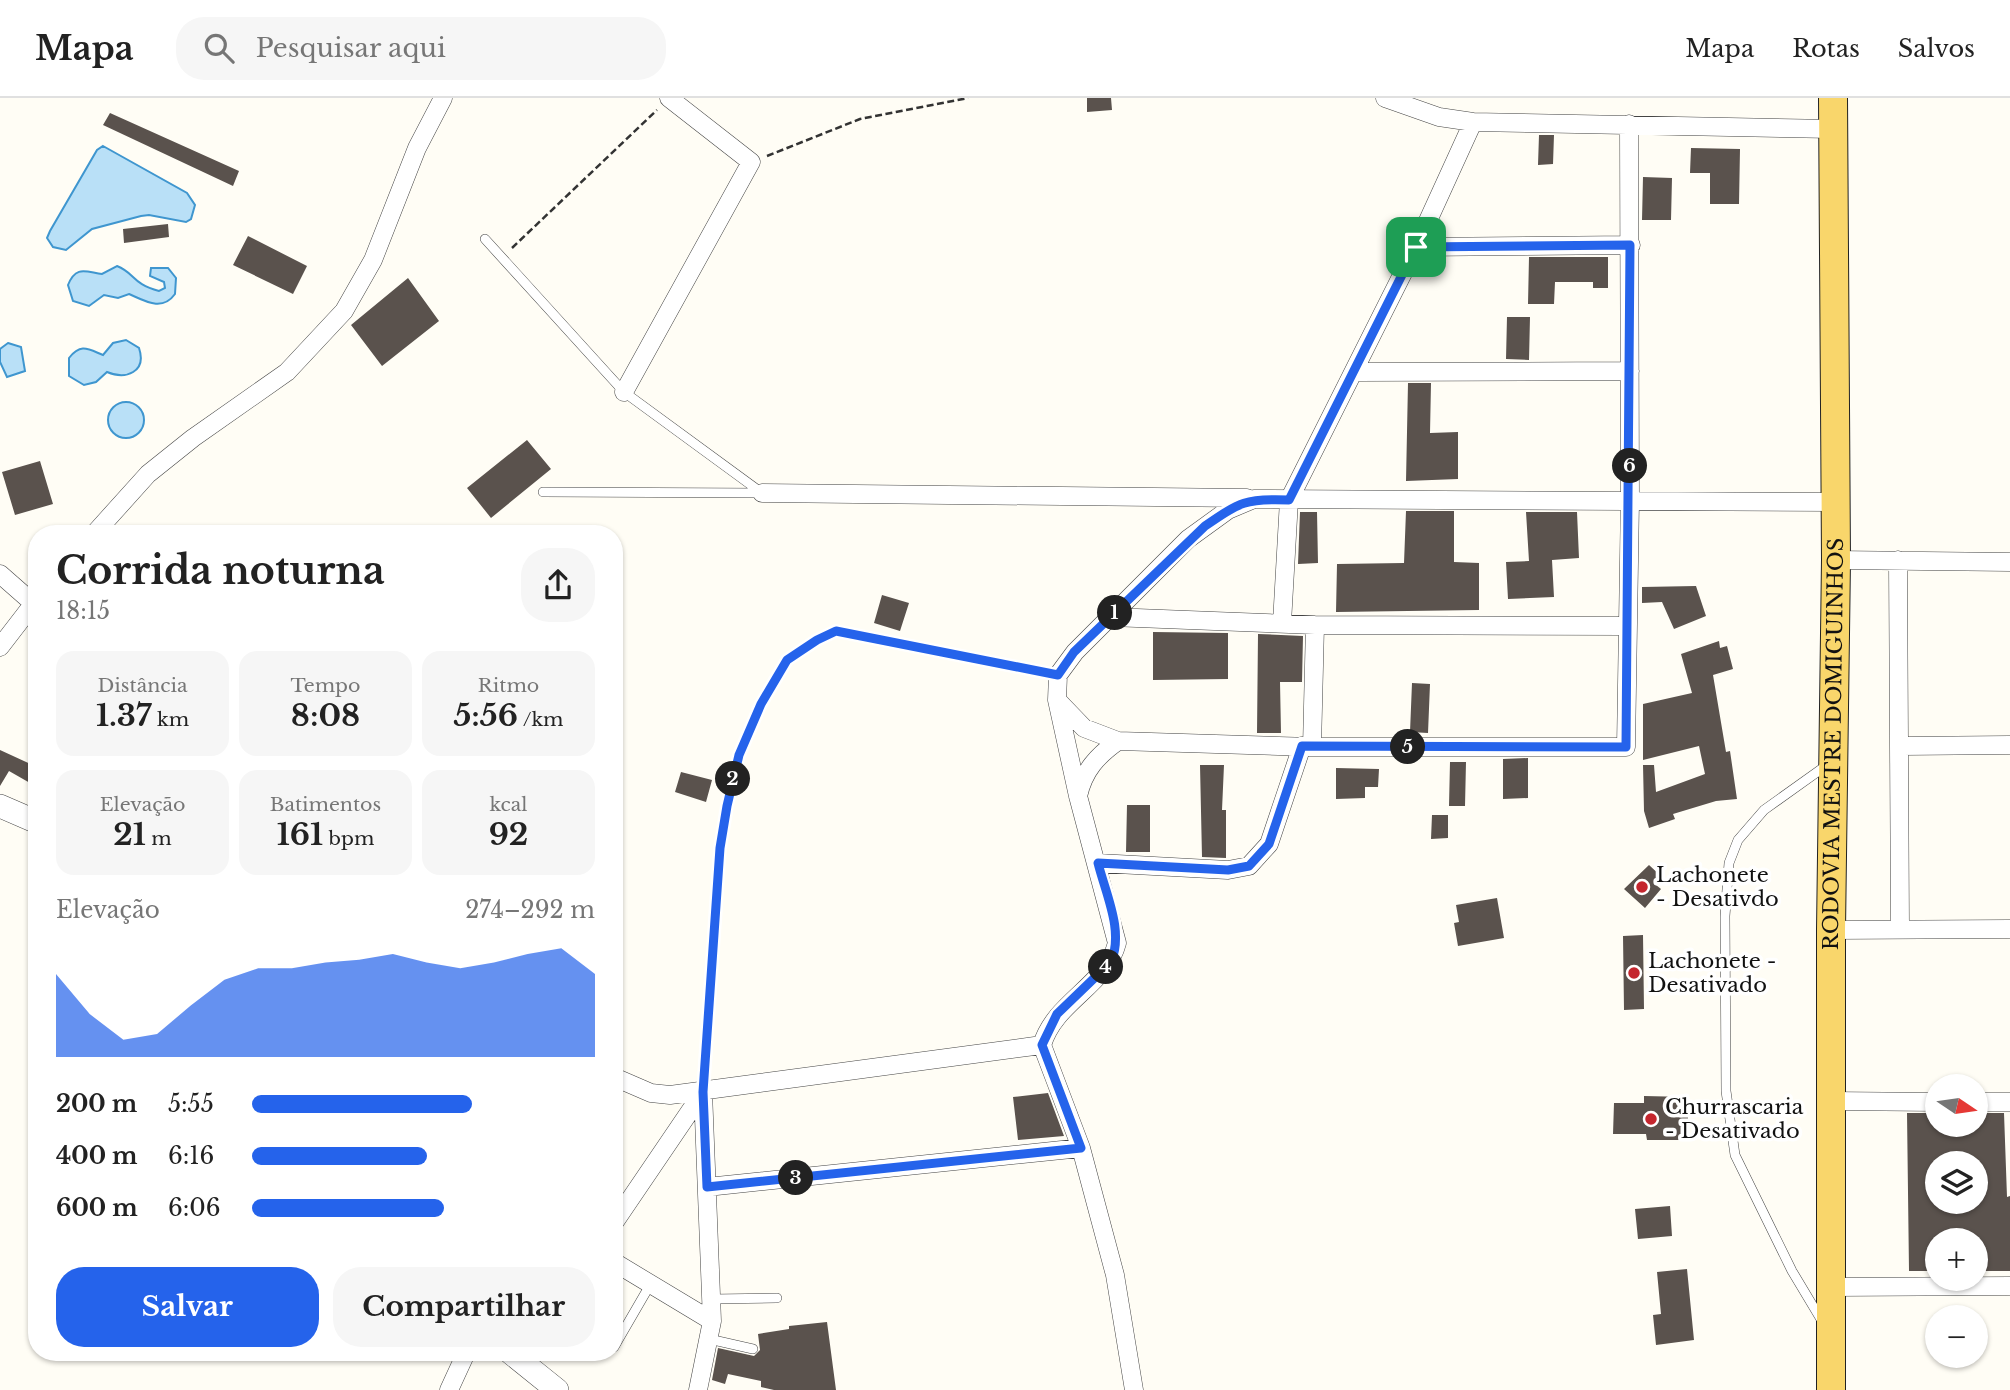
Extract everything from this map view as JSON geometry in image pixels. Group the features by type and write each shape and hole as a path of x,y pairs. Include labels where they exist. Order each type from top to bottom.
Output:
{"main road":[{"name":"RODOVIA MESTRE DOMIGUINHOS","path":"1831,1390 1830,930 1836,560 1833,98"}],"street":[{"path":"102,525 148,474 193,438 287,372 344,311 373,260 417,148 443,98"},
{"path":"624,392 751,162 669,98"},
{"path":"1385,98 1439,117 1473,122 1833,129"},
{"path":"1282,623 1289,500 1416,247 1473,122"},
{"path":"1057,700 1084,728 1118,741 1307,746 1626,747 1630,500 1629,124"},
{"path":"1416,247 1630,245"},
{"path":"1355,372 1630,371"},
{"path":"762,493 1289,500 1835,502"},
{"path":"1134,1390 1115,1275 1081,1148 1042,1045 1057,1014 1111,962 1117,933 1078,796 1057,700 1058,675 1074,652 1188,539 1228,510 1254,499"},
{"path":"1836,560 2010,562"},
{"path":"1898,560 1902,746 1900,928"},
{"path":"0,575 28,596"},
{"path":"0,647 28,610"},
{"path":"1111,617 1315,625 1627,626"},
{"path":"1098,863 1228,870 1249,866 1269,844 1307,746 1315,625"},
{"path":"1078,796 1082,778 1091,765 1118,741"},
{"path":"1902,746 2010,745"},
{"path":"0,806 28,818"},
{"path":"1830,930 2010,929"},
{"path":"623,1081 651,1093 670,1095 1042,1045"},
{"path":"698,1390 711,1330 712,1299 703,1092"},
{"path":"623,1210 703,1092"},
{"path":"1831,1101 1925,1102"},
{"path":"1988,1102 2010,1102"},
{"path":"707,1187 1081,1148"},
{"path":"623,1268 711,1330"},
{"path":"1831,1287 2010,1286"},
{"path":"449,1390 462,1361"},
{"path":"521,1361 557,1390"}],"lane":[{"path":"485,239 624,392 762,493"},
{"path":"543,492 762,493"},
{"path":"1831,1336 1792,1271 1735,1155 1726,1091 1725,916 1726,881 1738,840 1764,810 1832,762"},
{"path":"623,1332 650,1285"},
{"path":"712,1299 777,1298"},
{"path":"711,1330 753,1349"}],"path":[{"path":"502,258 669,98"},
{"path":"751,162 860,119 968,98"},
{"path":"703,1092 720,848 727,806 739,755 761,704 787,660 836,631 1058,675"}],"water":[{"path":"103,146 187,193 195,205 191,219 186,222 141,216 92,229 66,250 53,247 47,238 50,231 97,150"},
{"path":"117,266 144,285 159,291 165,288 164,282 150,276 151,268 168,268 176,278 175,294 165,303 159,304 129,294 118,298 104,295 89,306 73,301 68,285 74,275 82,271 102,274"},
{"path":"126,340 139,348 141,356 140,363 133,372 121,375 107,372 96,382 84,385 69,376 69,358 77,350 85,349 103,355 113,343"},
{"path":"8,343 21,347 25,371 7,377 0,362 0,349"},
{"path":"126,402 139,407 144,420 139,433 126,438 113,433 108,420 113,407"}],"building":[{"path":"1087,98 1111,98 1112,110 1087,112"},
{"path":"110,113 239,171 233,186 103,125"},
{"path":"1539,135 1554,135 1553,164 1538,165"},
{"path":"1691,148 1740,149 1739,204 1710,204 1710,173 1690,173"},
{"path":"1643,177 1672,178 1671,220 1642,220"},
{"path":"168,224 169,237 124,243 123,229"},
{"path":"248,236 307,266 293,294 233,265"},
{"path":"1529,257 1608,257 1608,288 1593,288 1593,282 1555,282 1554,304 1528,304"},
{"path":"408,278 439,321 382,366 351,325"},
{"path":"1507,317 1530,317 1529,360 1506,359"},
{"path":"1408,383 1431,383 1430,433 1458,432 1458,479 1406,481"},
{"path":"527,440 551,469 491,518 467,488"},
{"path":"40,461 53,504 15,515 2,472"},
{"path":"1406,511 1454,511 1454,562 1479,563 1479,610 1336,612 1337,564 1404,563"},
{"path":"1300,512 1317,512 1318,563 1298,564"},
{"path":"1526,512 1577,512 1579,558 1552,560 1554,597 1508,599 1506,562 1529,561"},
{"path":"1696,586 1706,616 1674,629 1662,602 1642,603 1642,587"},
{"path":"882,595 909,603 900,631 874,623"},
{"path":"1153,632 1228,633 1228,679 1153,680"},
{"path":"1258,634 1303,636 1302,682 1280,682 1281,733 1257,733"},
{"path":"1719,641 1720,648 1727,646 1733,669 1713,675 1726,752 1730,751 1737,799 1716,801 1673,814 1675,819 1649,828 1644,811 1643,765 1654,765 1656,792 1705,774 1699,746 1643,760 1643,704 1692,693 1681,654"},
{"path":"1412,683 1430,684 1428,733 1410,732"},
{"path":"0,750 28,763 28,782 9,771 0,786"},
{"path":"1528,758 1528,798 1503,799 1503,759"},
{"path":"1450,762 1466,762 1465,806 1449,806"},
{"path":"1200,765 1224,765 1222,810 1226,810 1226,858 1202,857"},
{"path":"1336,768 1379,769 1378,787 1365,787 1365,798 1336,799"},
{"path":"681,772 712,780 706,802 675,792"},
{"path":"1127,805 1150,805 1150,852 1126,852"},
{"path":"1432,815 1448,815 1448,838 1431,839"},
{"name":"Lachonete - Desativdo","path":"1649,865 1662,877 1656,885 1661,889 1645,908 1624,889"},
{"path":"1497,898 1504,938 1458,946 1454,923 1459,922 1456,905"},
{"name":"Lachonete - Desativado","path":"1643,935 1644,1009 1624,1010 1623,936"},
{"path":"1048,1093 1064,1136 1018,1140 1013,1097"},
{"name":"Churrascaria - Desativado","path":"1644,1096 1688,1097 1688,1140 1647,1140 1646,1134 1613,1134 1614,1103 1644,1103"},
{"path":"1907,1113 1925,1113 1925,1138 1988,1138 1988,1113 2004,1113 2007,1197 2010,1196 2010,1271 1988,1271 1988,1228 1925,1228 1925,1271 1909,1271"},
{"path":"1670,1206 1672,1236 1638,1239 1635,1209"},
{"path":"1687,1269 1694,1340 1656,1345 1653,1315 1661,1314 1657,1272"},
{"path":"827,1322 836,1390 774,1390 761,1387 761,1381 728,1374 725,1384 712,1380 718,1348 754,1356 760,1350 758,1334 789,1329 789,1326"}],"place":[{"name":"Lachonete - Desativdo","path":"1642,887"},
{"name":"Lachonete - Desativado","path":"1634,973"},
{"name":"Churrascaria - Desativado","path":"1651,1119"}],"route":[{"path":"1630,245 1626,747 1302,746 1269,844 1249,866 1228,870 1098,863 1117,933 1115,953 1111,962 1057,1014 1042,1045 1081,1148 707,1187 703,1092 720,848 739,755 761,704 787,660 836,631 1058,675 1074,652 1188,539 1205,526 1228,510 1254,499 1289,500 1416,247 1630,245"}]}
